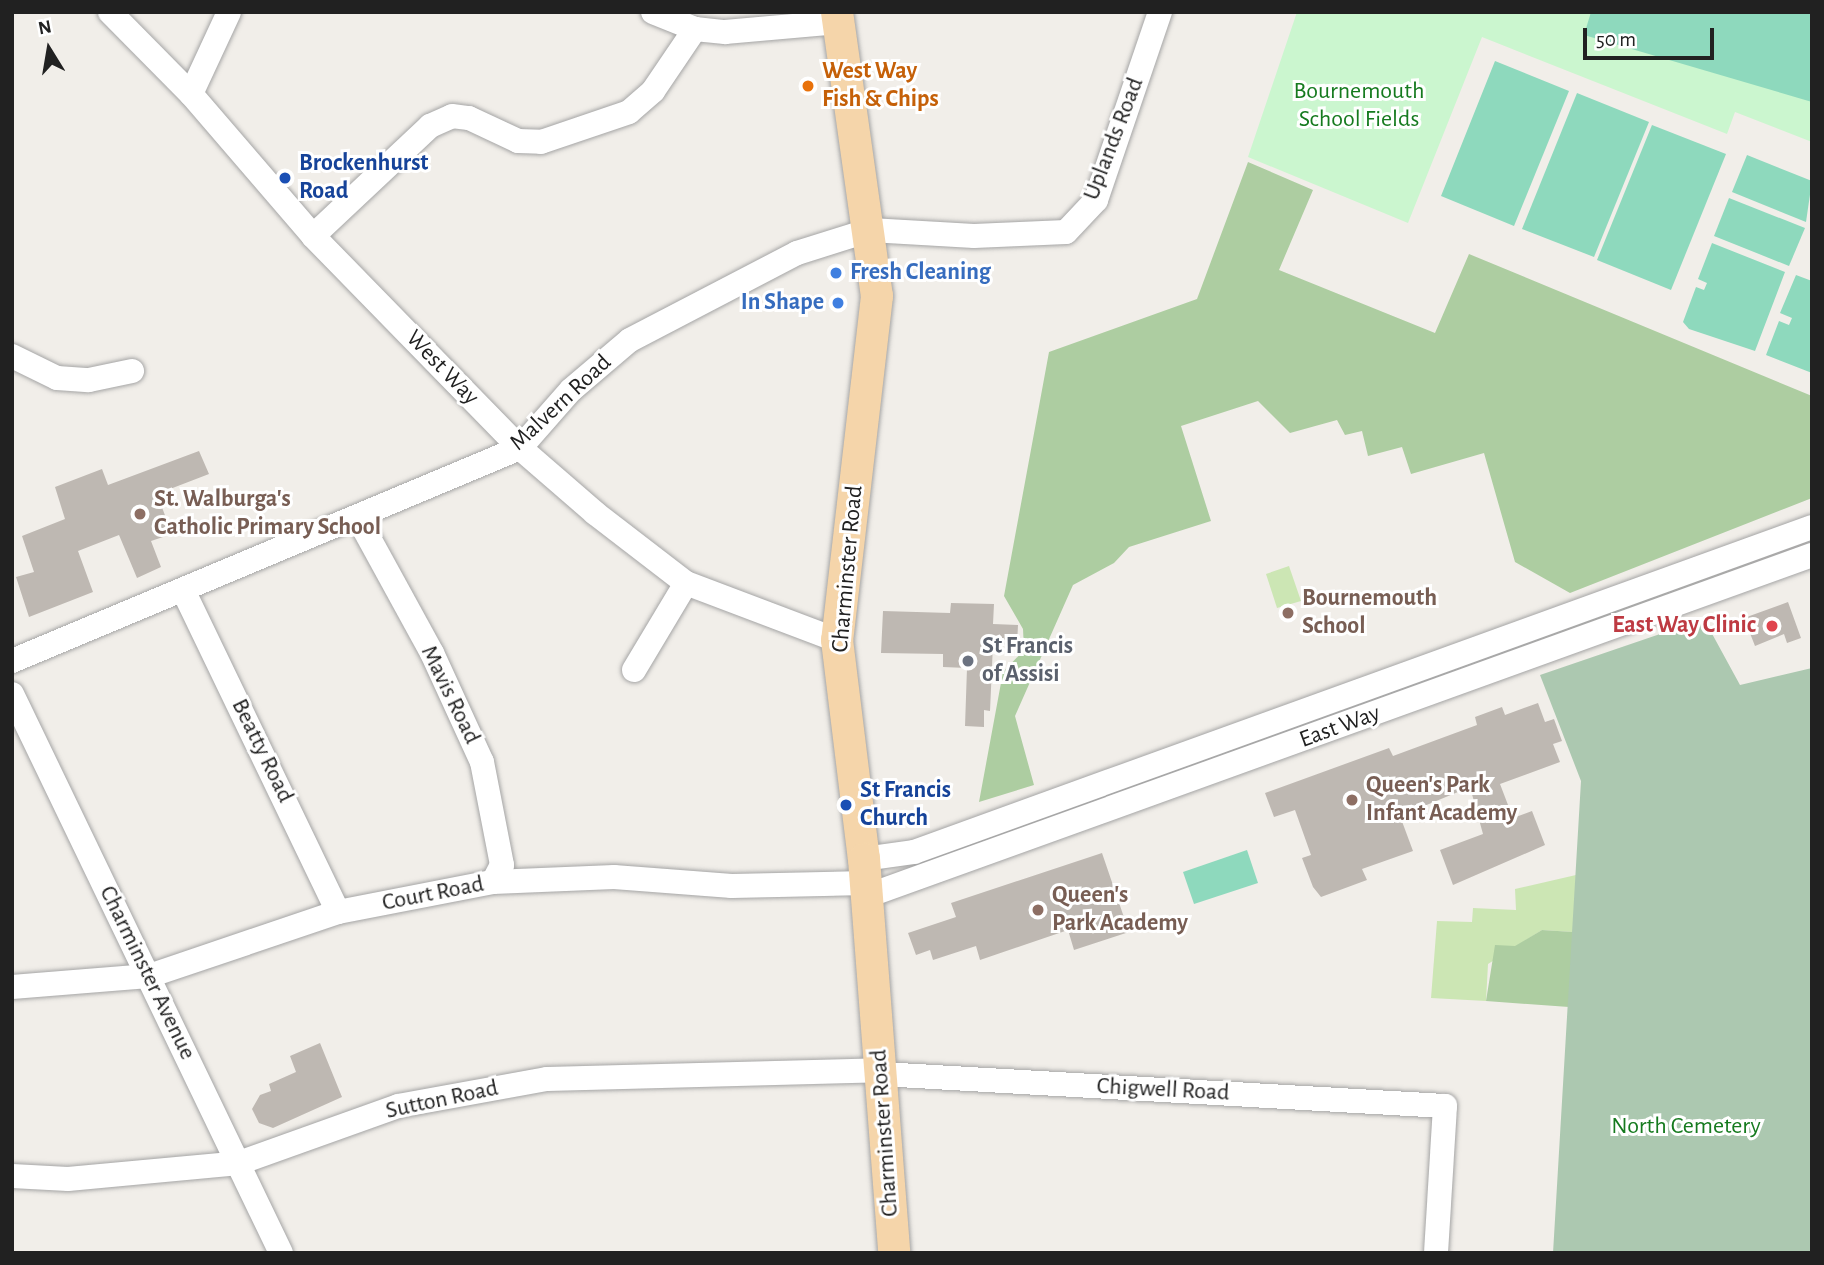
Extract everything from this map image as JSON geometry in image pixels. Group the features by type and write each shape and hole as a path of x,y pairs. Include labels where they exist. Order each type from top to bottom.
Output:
{"main road":[{"name":"Charminster Road","path":"838,17 870,230 877,296 837,640 866,879 894,1253"}],"street":[{"name":"West Way","path":"110,12 191,94 313,236 520,448 686,583 837,640"},
{"path":"191,94 229,12"},
{"path":"653,12 695,29 838,17"},
{"name":"Uplands Road","path":"870,230 974,236 1066,232 1096,200 1160,12"},
{"path":"313,236 430,125 452,116 469,118 518,141 580,132 629,112 653,90 695,29"},
{"name":"Malvern Road","path":"12,661 184,592 520,448 571,390 642,332 797,253 870,230"},
{"path":"12,356 57,378 89,380 132,371"},
{"name":"Mavis Road","path":"358,518 482,762 502,865 494,882"},
{"name":"East Way","path":"866,879 915,852 1812,527"},
{"name":"East Way","path":"866,879 1812,555"},
{"path":"634,670 686,583"},
{"name":"Beatty Road","path":"184,592 338,912"},
{"name":"Charminster Avenue","path":"12,694 281,1253"},
{"name":"Court Road","path":"12,987 149,976 338,912 494,882 614,877 732,886 866,879"},
{"name":"Chigwell Road","path":"880,1072 1445,1106 1436,1253"},
{"name":"Sutton Road","path":"12,1176 68,1180 239,1163 398,1106 547,1079 880,1072"}],"green space":[{"name":"Bournemouth School Fields","path":"1297,12 1812,12 1812,142 1735,112 1727,134 1482,37 1408,223 1248,157"},
{"path":"1591,12 1812,12 1812,102 1584,35"},
{"path":"1495,61 1569,91 1514,226 1441,196"},
{"path":"1577,93 1649,122 1594,257 1522,229"},
{"path":"1652,125 1726,154 1671,290 1597,260"},
{"path":"1747,155 1812,181 1806,222 1732,192"},
{"path":"1248,162 1313,190 1279,270 1435,333 1469,254 1812,396 1812,498 1570,593 1515,562 1484,453 1411,474 1402,447 1368,456 1362,431 1345,435 1337,420 1290,433 1258,401 1181,426 1211,521 1129,547 1114,563 1073,585 1015,716 1034,785 979,802 1003,672 1024,650 1023,629 1004,596 1049,352 1197,299"},
{"path":"1729,198 1805,228 1789,266 1714,236"},
{"path":"1712,243 1785,272 1755,351 1689,329 1683,322 1696,287 1704,290 1707,283 1698,279"},
{"path":"1796,275 1812,281 1812,373 1766,355 1779,321 1789,325 1792,318 1780,313"},
{"path":"1289,566 1301,601 1277,608 1266,574"},
{"name":"North Cemetery","path":"1704,619 1740,685 1812,668 1812,1253 1553,1253 1581,781 1540,675"},
{"path":"1247,850 1258,883 1194,904 1183,872"},
{"path":"1576,875 1573,932 1542,930 1488,964 1486,1001 1431,998 1437,921 1472,922 1473,908 1516,910 1515,889"},
{"path":"1542,930 1573,932 1569,1007 1486,1001 1495,945 1515,946"}],"building":[{"path":"199,451 209,474 157,494 172,534 151,541 161,567 137,578 119,535 78,551 93,592 29,617 16,577 34,572 22,536 65,519 55,487 102,469 108,485"},
{"name":"East Way Clinic","path":"1788,602 1801,638 1787,643 1784,634 1755,646 1744,618"},
{"name":"St Francis of Assisi","path":"951,603 994,604 993,624 1018,625 1017,645 993,644 990,711 984,710 984,727 965,726 967,668 943,667 943,654 881,653 883,611 950,613"},
{"name":"Queen's Park Infant Academy","path":"1538,703 1545,722 1554,719 1562,741 1553,744 1560,762 1500,784 1513,818 1532,811 1545,845 1453,885 1440,850 1483,834 1470,787 1400,816 1413,851 1362,869 1367,880 1321,897 1313,887 1302,858 1311,855 1295,810 1274,817 1265,793 1389,748 1393,756 1477,725 1475,717 1502,707 1505,715"},
{"name":"Queen's Park Academy","path":"1102,853 1129,932 1074,950 1068,930 980,960 976,946 933,960 930,950 916,955 908,933 956,917 951,903"},
{"path":"320,1043 342,1097 273,1128 259,1123 252,1109 260,1095 271,1091 269,1084 296,1072 290,1056"}],"place":[{"name":"West Way Fish & Chips","path":"808,86"},
{"name":"Brockenhurst Road","path":"285,178"},
{"name":"Fresh Cleaning","path":"836,273"},
{"name":"In Shape","path":"838,303"},
{"name":"St. Walburga's Catholic Primary School","path":"140,514"},
{"name":"Bournemouth School","path":"1288,613"},
{"name":"East Way Clinic","path":"1772,626"},
{"name":"St Francis of Assisi","path":"968,661"},
{"name":"Queen's Park Infant Academy","path":"1352,800"},
{"name":"St Francis Church","path":"846,805"},
{"name":"Queen's Park Academy","path":"1038,910"}]}
